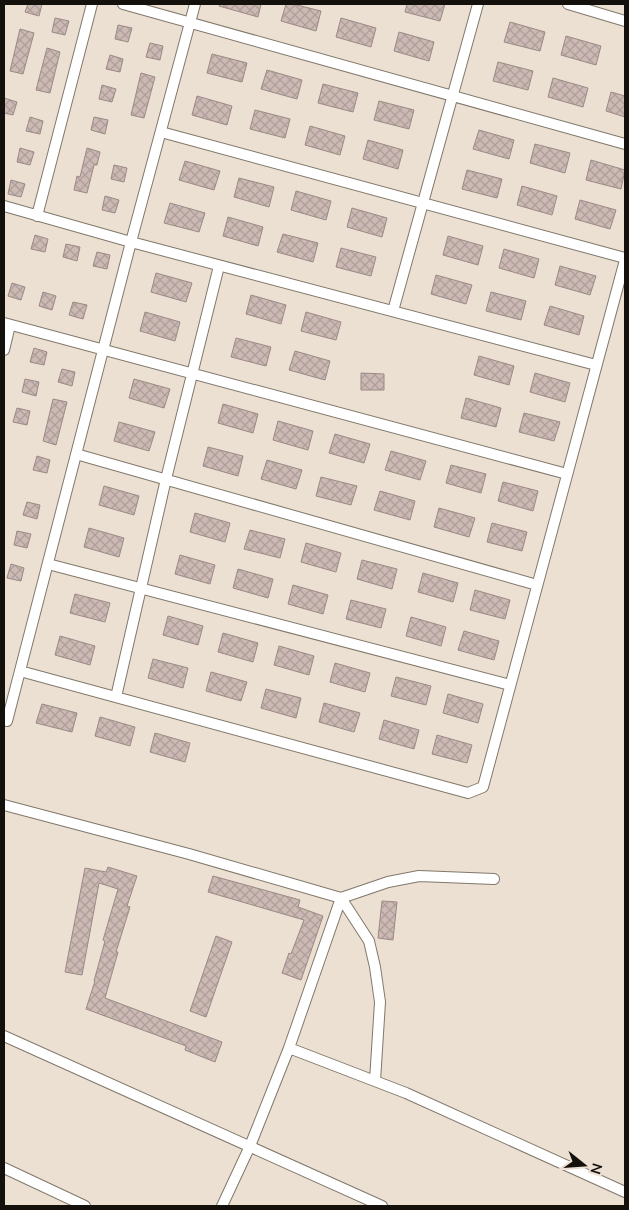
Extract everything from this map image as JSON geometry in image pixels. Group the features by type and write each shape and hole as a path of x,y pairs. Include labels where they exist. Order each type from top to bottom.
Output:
{"street":[{"path":"37,216 92,4"},
{"path":"123,4 625,144"},
{"path":"7,721 131,242 195,4"},
{"path":"393,311 478,4"},
{"path":"568,4 625,21"},
{"path":"20,671 468,793 483,787 625,259 161,132"},
{"path":"4,206 220,266 596,365"},
{"path":"116,697 166,479 220,266"},
{"path":"4,350 7,324 566,474"},
{"path":"76,454 537,585"},
{"path":"48,564 510,685"},
{"path":"4,805 170,849 341,898 388,882 419,876 494,879"},
{"path":"222,1206 250,1146 289,1048 341,898"},
{"path":"341,898 369,941 375,967 380,1002 375,1081"},
{"path":"4,1036 382,1206"},
{"path":"289,1048 406,1093 625,1192"},
{"path":"4,1168 85,1206"}],"building":[{"path":"28,4 42,4 39,16 25,12"},
{"path":"220,4 261,4 258,17 219,6"},
{"path":"286,4 321,11 316,31 281,21"},
{"path":"407,4 445,4 440,21 405,12"},
{"path":"55,18 69,21 65,35 52,32"},
{"path":"341,18 376,28 371,47 336,37"},
{"path":"510,22 545,32 540,51 504,42"},
{"path":"118,25 132,28 128,42 115,39"},
{"path":"20,29 34,33 23,74 10,71"},
{"path":"399,32 434,42 429,61 394,51"},
{"path":"566,36 601,46 596,65 561,55"},
{"path":"150,43 163,46 160,60 146,57"},
{"path":"47,48 60,52 50,93 36,90"},
{"path":"212,54 247,63 242,82 207,73"},
{"path":"110,55 123,59 120,72 106,69"},
{"path":"498,62 533,71 528,90 493,81"},
{"path":"267,70 302,80 297,99 261,89"},
{"path":"141,73 155,77 144,118 131,115"},
{"path":"553,78 588,88 583,107 548,97"},
{"path":"323,84 358,93 353,112 318,103"},
{"path":"102,85 116,89 112,102 99,99"},
{"path":"611,92 625,96 625,117 606,111"},
{"path":"197,96 232,106 227,125 192,115"},
{"path":"4,98 17,102 13,115 4,113"},
{"path":"379,101 414,110 409,129 374,120"},
{"path":"255,110 290,119 285,138 250,129"},
{"path":"30,117 43,121 40,134 26,131"},
{"path":"94,117 108,120 105,134 91,130"},
{"path":"310,126 345,136 340,155 305,145"},
{"path":"479,130 514,140 509,159 473,149"},
{"path":"368,140 403,150 398,169 363,159"},
{"path":"535,144 570,153 565,173 530,163"},
{"path":"20,148 34,152 30,165 17,162"},
{"path":"87,148 100,152 97,165 94,165 87,193 74,190 77,176 80,177"},
{"path":"591,160 625,170 621,189 586,180"},
{"path":"185,161 220,171 214,190 179,180"},
{"path":"114,165 127,168 124,182 111,179"},
{"path":"467,170 502,179 497,198 462,189"},
{"path":"239,178 274,187 269,207 234,197"},
{"path":"11,180 25,184 21,197 8,194"},
{"path":"522,186 557,196 552,215 517,205"},
{"path":"296,191 331,201 326,220 291,210"},
{"path":"105,196 119,200 115,213 102,210"},
{"path":"580,200 616,210 610,229 575,219"},
{"path":"170,203 205,213 199,232 164,223"},
{"path":"352,208 387,218 382,237 347,227"},
{"path":"228,217 263,227 258,246 223,236"},
{"path":"283,234 318,243 313,262 277,252"},
{"path":"35,235 48,239 45,252 31,249"},
{"path":"448,236 483,246 478,265 443,255"},
{"path":"66,244 80,247 77,261 63,257"},
{"path":"341,248 376,257 371,276 336,267"},
{"path":"504,249 539,259 534,278 499,268"},
{"path":"97,252 110,255 107,269 93,266"},
{"path":"560,266 596,276 590,295 555,285"},
{"path":"156,273 192,283 186,302 151,292"},
{"path":"436,275 472,285 466,304 431,294"},
{"path":"12,283 25,287 21,300 8,296"},
{"path":"43,292 56,296 52,310 39,306"},
{"path":"491,292 526,301 521,320 486,311"},
{"path":"251,295 286,305 281,324 246,314"},
{"path":"73,302 87,305 83,319 69,315"},
{"path":"550,306 584,316 579,335 544,325"},
{"path":"145,312 180,322 175,341 140,331"},
{"path":"306,312 341,322 336,340 301,331"},
{"path":"236,338 271,347 266,366 231,357"},
{"path":"34,348 47,352 44,365 30,362"},
{"path":"295,351 330,361 325,380 289,370"},
{"path":"479,356 514,366 509,385 474,375"},
{"path":"62,369 75,372 72,386 58,382"},
{"path":"361,373 384,374 384,390 361,390"},
{"path":"535,373 570,383 565,402 530,392"},
{"path":"25,379 39,382 36,396 22,392"},
{"path":"134,379 170,389 164,408 129,398"},
{"path":"466,398 501,408 496,427 461,418"},
{"path":"53,399 67,402 56,445 43,441"},
{"path":"223,404 258,414 253,433 218,423"},
{"path":"17,408 30,411 27,425 13,422"},
{"path":"524,413 560,422 554,441 519,432"},
{"path":"278,421 313,431 308,450 273,440"},
{"path":"119,422 155,432 149,451 114,441"},
{"path":"335,434 370,444 364,463 329,453"},
{"path":"208,447 243,456 238,476 203,466"},
{"path":"391,451 426,461 420,480 385,470"},
{"path":"37,456 50,460 47,473 33,470"},
{"path":"267,460 302,470 296,489 261,479"},
{"path":"451,465 486,474 481,493 446,483"},
{"path":"321,477 357,486 351,505 316,496"},
{"path":"503,482 538,491 533,511 498,501"},
{"path":"104,486 139,496 134,515 99,505"},
{"path":"380,491 415,501 410,520 374,510"},
{"path":"27,502 40,505 37,519 23,515"},
{"path":"439,508 475,518 469,537 434,527"},
{"path":"195,513 230,523 225,542 190,532"},
{"path":"492,523 527,532 522,551 487,542"},
{"path":"89,528 124,538 119,557 84,547"},
{"path":"250,530 285,539 280,558 244,549"},
{"path":"17,531 31,534 27,548 14,545"},
{"path":"306,543 341,553 336,572 301,562"},
{"path":"180,555 215,565 210,584 175,574"},
{"path":"362,560 397,569 392,589 357,579"},
{"path":"11,564 24,568 21,581 7,578"},
{"path":"238,569 273,579 268,598 233,588"},
{"path":"423,573 458,583 453,602 418,592"},
{"path":"293,585 328,595 323,614 288,604"},
{"path":"475,590 510,600 505,619 470,610"},
{"path":"75,594 110,603 105,622 70,613"},
{"path":"351,600 386,609 381,628 346,619"},
{"path":"168,616 203,626 198,645 163,635"},
{"path":"411,617 446,627 441,646 406,636"},
{"path":"464,631 499,641 494,660 458,650"},
{"path":"223,633 258,643 253,662 218,652"},
{"path":"60,636 95,646 90,665 55,655"},
{"path":"279,646 314,656 309,675 274,665"},
{"path":"153,659 188,668 183,688 148,678"},
{"path":"335,663 370,673 365,692 330,682"},
{"path":"211,672 247,682 241,701 206,691"},
{"path":"396,677 431,686 426,705 391,696"},
{"path":"266,689 301,698 296,718 261,708"},
{"path":"448,694 483,704 478,723 443,713"},
{"path":"324,703 360,713 354,732 319,722"},
{"path":"42,704 77,713 72,732 36,723"},
{"path":"100,717 135,727 130,746 95,736"},
{"path":"384,720 419,730 414,749 379,739"},
{"path":"155,733 190,743 185,762 150,752"},
{"path":"437,735 472,745 467,763 432,754"},
{"path":"108,867 137,876 127,906 130,907 116,952 118,952 105,998 222,1042 215,1062 185,1050 186,1046 86,1009 118,889 99,883 82,975 65,972 85,868 106,872"},
{"path":"213,876 300,900 298,907 323,916 301,980 282,973 304,920 208,892"},
{"path":"382,901 397,902 393,940 378,938"},
{"path":"216,936 232,942 206,1017 190,1011"}]}
